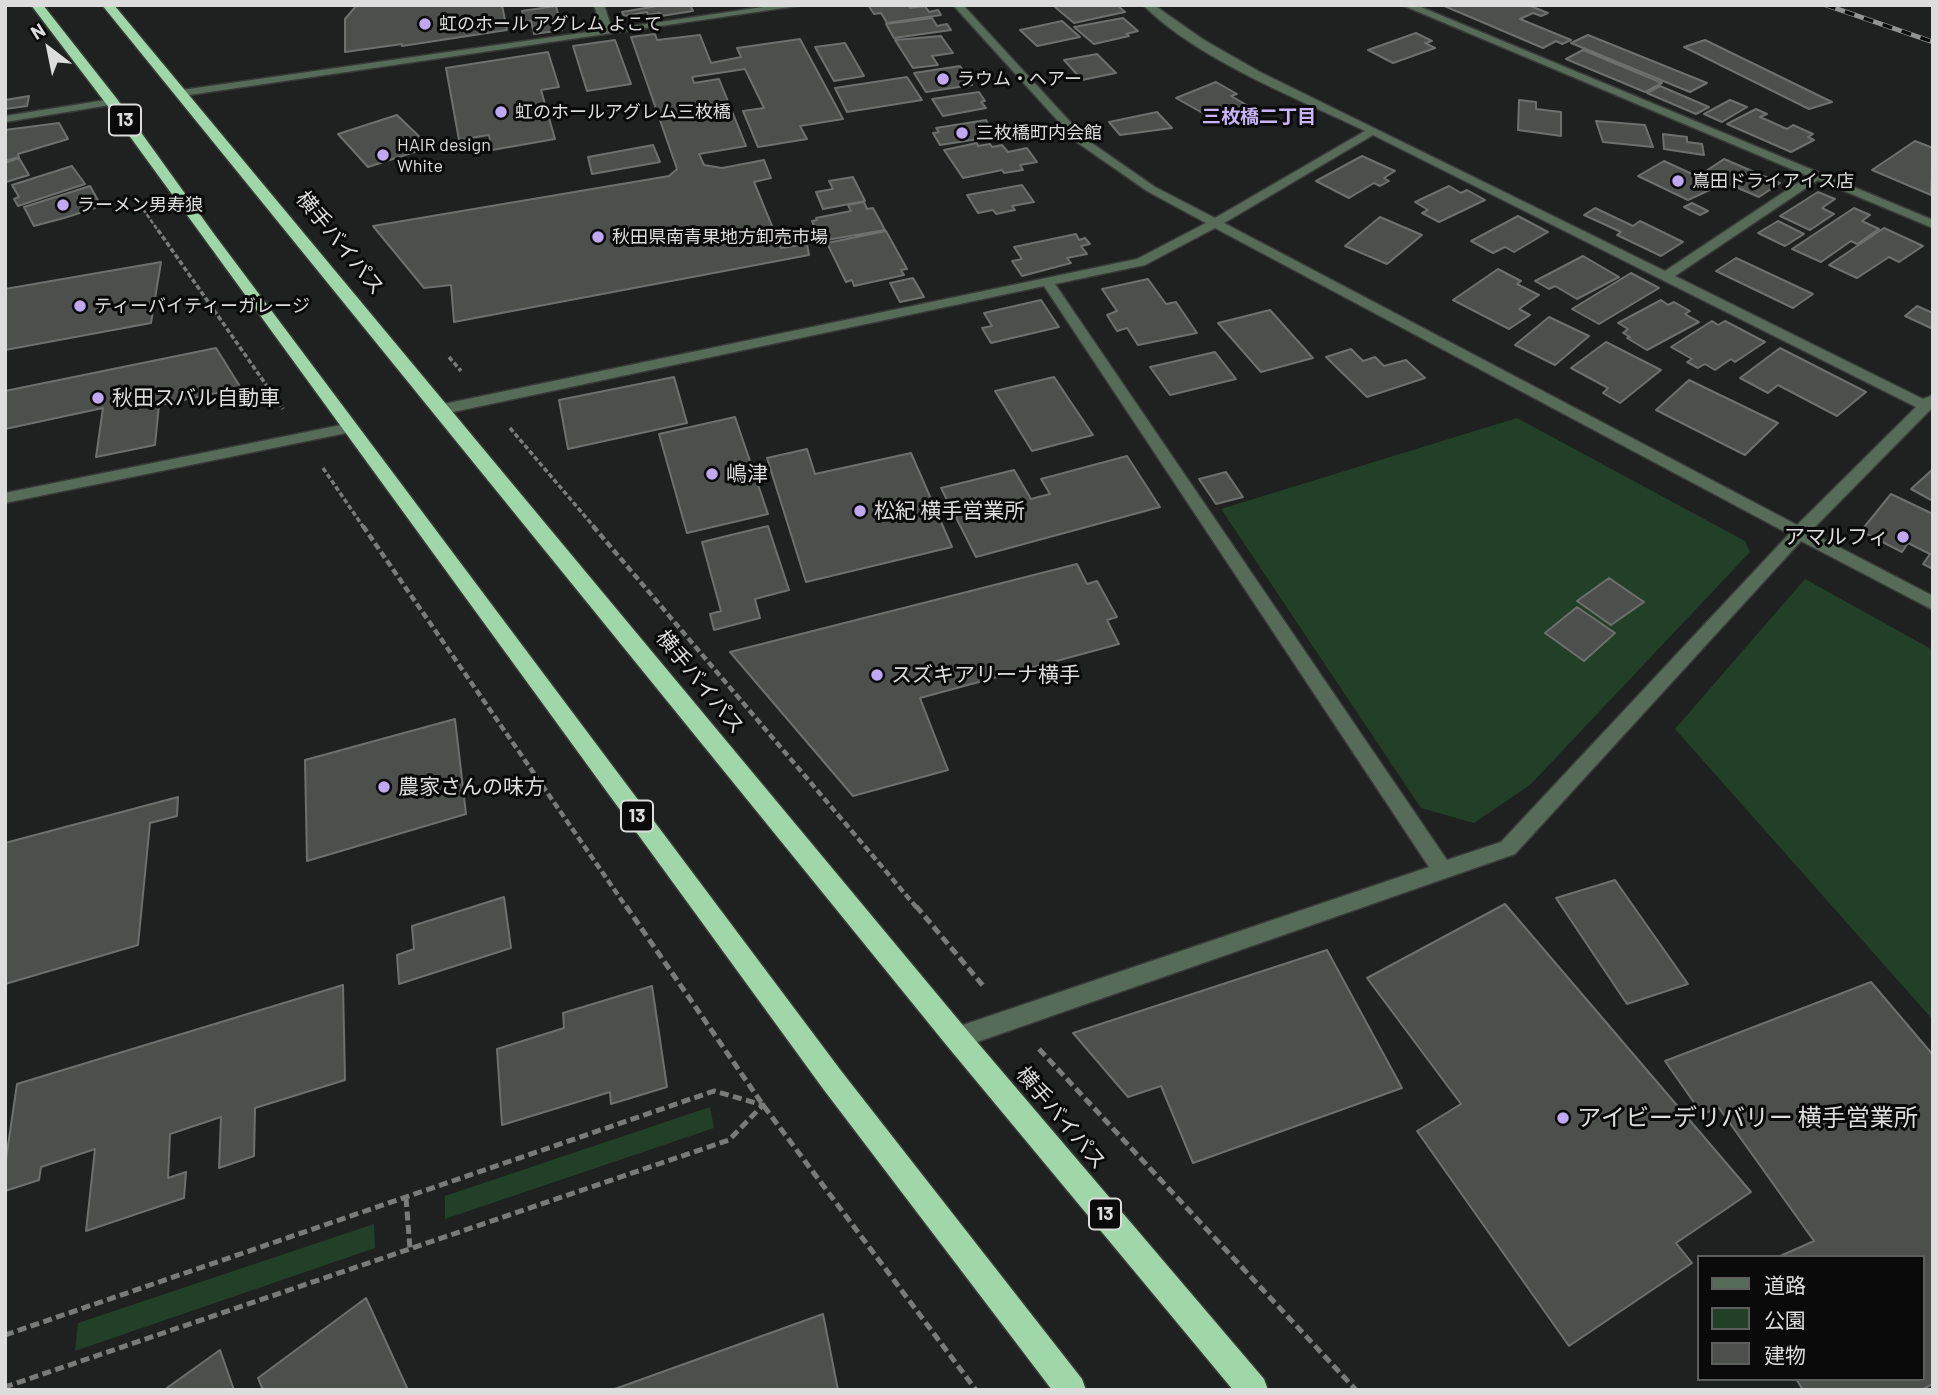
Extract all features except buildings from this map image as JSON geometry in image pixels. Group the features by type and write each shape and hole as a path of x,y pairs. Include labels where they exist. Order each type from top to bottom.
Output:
{"highway":[{"name":"13","path":"37,5 113,102 833,1081 1071,1390"},
{"name":"横手バイパス","path":"108,5 957,1038 1253,1390"}],"street":[{"path":"599,5 608,33"},
{"path":"182,93 799,5"},
{"path":"958,5 1082,141 1151,189 1933,604"},
{"path":"957,1038 1508,848 1799,533 1929,402 1665,277 1220,55 1178,30 1149,5"},
{"path":"1407,5 1933,224"},
{"path":"5,119 113,102"},
{"path":"439,410 1141,262 1215,223 1373,131"},
{"path":"1665,277 1816,176"},
{"path":"1048,283 1442,870"},
{"path":"5,498 351,428"}],"path":[{"path":"142,207 763,1105 976,1390"},
{"path":"441,348 1011,1019 1356,1390"},
{"path":"5,1335 713,1091 763,1105"},
{"path":"5,1387 729,1140 763,1105"},
{"path":"406,1198 410,1249"}],"green space":[{"path":"1517,418 1745,541 1750,552 1530,785 1474,823 1421,808 1221,509"},
{"path":"1805,579 1933,650 1933,1020 1675,729"},
{"path":"710,1107 714,1128 445,1219 445,1196"},
{"path":"374,1224 375,1248 75,1351 78,1323"}],"railway":[{"path":"1826,5 1933,42"}],"place":[{"name":"虹のホール アグレム よこて","path":"425,24"},
{"name":"ラウム・ヘアー","path":"943,79"},
{"name":"虹のホールアグレム三枚橋","path":"501,112"},
{"name":"三枚橋町内会館","path":"962,133"},
{"name":"HAIR design White","path":"383,155"},
{"name":"嶌田ドライアイス店","path":"1678,181"},
{"name":"ラーメン男寿狼","path":"63,205"},
{"name":"秋田県南青果地方卸売市場","path":"598,237"},
{"name":"ティーバイティーガレージ","path":"80,306"},
{"name":"秋田スバル自動車","path":"98,398"},
{"name":"嶋津","path":"712,474"},
{"name":"松紀 横手営業所","path":"860,511"},
{"name":"アマルフィ","path":"1903,537"},
{"name":"スズキアリーナ横手","path":"877,675"},
{"name":"農家さんの味方","path":"384,787"},
{"name":"アイビーデリバリー 横手営業所","path":"1563,1118"}],"district":[{"name":"三枚橋二丁目","path":"1259,117"}]}
